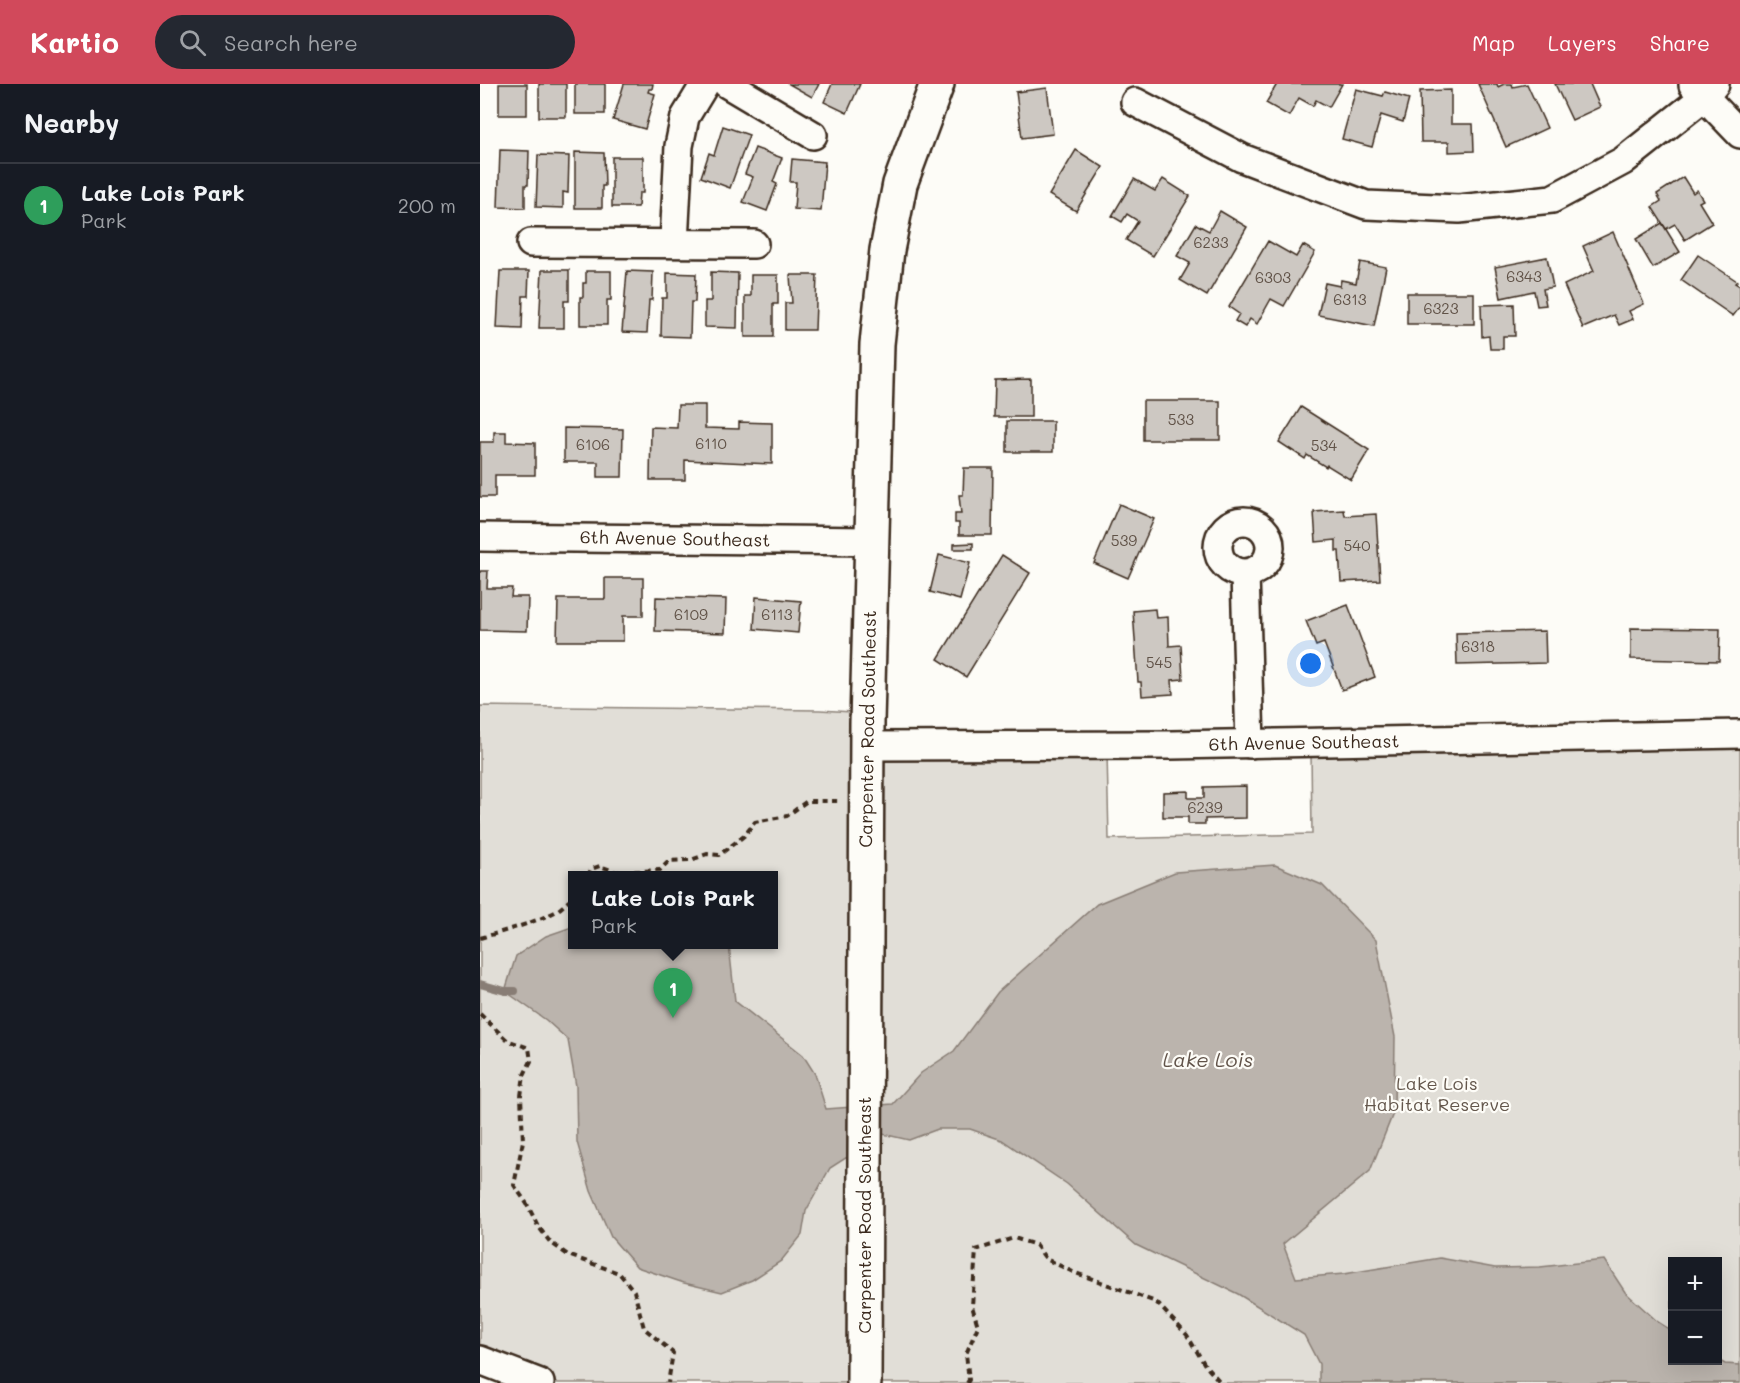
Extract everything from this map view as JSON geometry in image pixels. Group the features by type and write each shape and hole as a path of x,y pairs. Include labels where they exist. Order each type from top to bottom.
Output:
{"main road":[{"name":"Carpenter Road Southeast","path":"864,1383 867,746 877,344 887,250 900,183 937,84"}],"street":[{"path":"674,243 679,146 685,117 705,84"},
{"path":"727,84 813,135"},
{"path":"1135,102 1242,158 1366,205 1459,209 1552,199 1623,161 1704,88 1740,134"},
{"path":"531,243 754,244"},
{"name":"6th Avenue Southeast","path":"480,537 871,541"},
{"path":"1245,574 1250,744"},
{"name":"6th Avenue Southeast","path":"867,746 1250,744 1740,734"},
{"path":"480,1360 540,1383"}],"path":[{"path":"638,871 660,870 669,861 691,860 707,854 719,855 744,836 754,822 787,816 807,801 867,813"},
{"path":"590,871 600,866 613,871"},
{"path":"480,938 557,912 568,902"},
{"path":"480,1014 507,1040 529,1048 531,1061 524,1075 521,1096 523,1141 514,1185 550,1242 568,1255 620,1273 634,1291 645,1328 673,1353 668,1383"},
{"path":"967,1383 969,1380 966,1354 978,1326 972,1306 976,1250 1014,1238 1036,1245 1046,1259 1073,1272 1156,1302 1187,1335 1205,1365 1221,1383"}],"green space":[{"name":"Lake Lois Habitat Reserve","path":"480,706 820,710 868,713 877,756 1107,753 1109,839 1312,834 1311,752 1740,748 1740,1383 540,1383 480,1360"}],"water":[{"name":"Lake Lois","path":"1275,865 1322,885 1376,940 1395,1037 1394,1111 1370,1171 1283,1244 1296,1278 1344,1274 1440,1258 1495,1268 1540,1267 1604,1260 1625,1292 1668,1328 1668,1365 1722,1365 1722,1362 1740,1365 1740,1383 1319,1383 1319,1364 1304,1335 1238,1294 1136,1245 1067,1184 1002,1140 970,1129 938,1129 909,1140 883,1134 830,1168 806,1211 802,1235 781,1261 752,1280 722,1292 684,1283 637,1267 611,1237 591,1191 577,1142 576,1086 568,1040 546,1020 505,991 516,956 546,936 568,928 568,949 729,949 735,1001 803,1055 815,1074 826,1109 893,1104 921,1073 954,1051 998,992 1097,904 1175,872"}],"building":[{"path":"499,84 527,84 527,115 499,115"},
{"path":"539,84 566,84 566,117 539,117"},
{"path":"575,84 605,84 605,114 575,114"},
{"path":"624,84 653,84 652,89 648,92 655,94 645,129 613,120"},
{"path":"789,84 819,84 812,97"},
{"path":"832,84 860,84 847,113 824,102"},
{"path":"1277,84 1342,84 1329,107 1316,100 1313,106 1299,98 1289,116 1266,103"},
{"path":"1478,84 1497,84 1498,87 1512,84 1513,87 1527,84 1547,128 1506,147"},
{"path":"1555,84 1590,84 1600,107 1572,120"},
{"path":"1047,88 1053,134 1022,138 1016,92"},
{"path":"1356,89 1383,96 1385,92 1409,99 1403,122 1381,115 1372,147 1342,139"},
{"path":"1451,90 1451,124 1473,124 1474,151 1449,152 1449,142 1421,142 1420,91"},
{"path":"723,126 749,135 730,188 701,177 709,153 714,155"},
{"path":"755,148 782,158 773,182 777,184 767,211 743,202 753,177 745,174"},
{"path":"500,150 529,151 525,208 498,207"},
{"path":"1076,150 1103,167 1076,211 1049,195"},
{"path":"575,152 604,153 605,186 602,186 602,208 575,208"},
{"path":"538,155 569,156 568,193 563,192 563,208 536,207"},
{"path":"612,157 643,157 643,193 639,193 638,207 612,207"},
{"path":"792,159 825,162 821,211 794,209 796,182 790,182"},
{"path":"1683,177 1693,193 1697,190 1703,200 1699,202 1712,223 1685,240 1675,224 1666,229 1652,207 1661,201 1657,194"},
{"path":"1134,179 1155,191 1163,179 1190,196 1153,256 1126,240 1138,221 1127,214 1122,222 1112,216"},
{"path":"1220,211 1247,227 1207,296 1180,280 1190,263 1177,256 1196,224 1209,231"},
{"path":"1662,223 1680,252 1653,268 1636,239"},
{"path":"1613,232 1644,304 1629,311 1633,319 1619,325 1614,315 1583,328 1564,285 1594,271 1583,246"},
{"path":"1268,241 1296,257 1303,245 1315,252 1284,306 1271,299 1257,324 1250,319 1245,327 1235,321 1239,314 1229,307"},
{"path":"1698,255 1737,281 1735,283 1740,286 1740,307 1733,316 1681,280"},
{"path":"1547,257 1553,287 1543,289 1546,305 1537,306 1534,291 1501,298 1495,267"},
{"path":"1360,262 1386,267 1374,326 1318,315 1325,283 1340,286 1341,280 1356,283"},
{"path":"542,270 569,270 569,301 564,301 564,328 539,328"},
{"path":"500,271 529,271 528,296 523,296 522,329 497,328"},
{"path":"586,271 611,271 611,300 607,300 607,325 580,325 580,297 583,297"},
{"path":"627,271 653,272 647,333 622,332"},
{"path":"711,272 738,273 737,328 705,327 705,301 711,301"},
{"path":"667,273 696,274 695,302 691,302 690,337 661,336 662,298 667,298"},
{"path":"751,275 778,275 778,304 773,304 773,337 745,337 745,296 751,296"},
{"path":"790,275 817,275 815,330 785,330 785,303 792,303"},
{"path":"1407,293 1474,293 1474,324 1407,324"},
{"path":"1514,304 1515,336 1503,336 1503,349 1490,349 1489,336 1482,337 1481,305"},
{"path":"1031,379 1031,417 994,417 995,380"},
{"path":"1143,401 1220,401 1220,440 1143,440"},
{"path":"678,405 705,405 705,428 739,429 739,422 772,423 772,464 685,460 685,480 650,480 651,427 677,428"},
{"path":"1301,407 1369,450 1351,480 1307,455 1305,459 1279,442"},
{"path":"1007,421 1053,421 1053,452 1007,452"},
{"path":"564,428 623,429 622,477 598,477 598,462 564,462"},
{"path":"494,432 506,432 506,442 535,443 535,475 495,475 495,497 480,497 480,442 494,442"},
{"path":"964,468 993,468 992,535 959,535 959,523 955,523 955,514 961,514 959,495 963,495"},
{"path":"1119,504 1154,519 1128,578 1094,563"},
{"path":"1344,510 1345,516 1376,514 1380,580 1341,582 1336,540 1316,542 1314,512"},
{"path":"973,543 973,549 954,549 954,544"},
{"path":"939,555 970,563 960,600 930,592"},
{"path":"1002,555 1030,573 966,677 938,659"},
{"path":"480,571 488,571 487,588 512,588 511,597 528,597 527,631 480,630"},
{"path":"605,578 643,578 643,616 623,616 623,641 557,641 558,599 605,599"},
{"path":"656,597 726,599 725,633 655,631"},
{"path":"756,597 801,601 798,633 754,629"},
{"path":"1348,605 1375,677 1342,690 1324,643 1316,646 1306,621"},
{"path":"1155,609 1156,618 1168,617 1169,646 1181,645 1183,679 1172,680 1173,694 1142,696 1141,682 1138,682 1133,611"},
{"path":"1631,628 1720,629 1719,661 1631,659"},
{"path":"1545,631 1546,663 1457,665 1456,633"},
{"path":"1246,786 1246,818 1205,819 1205,824 1188,824 1188,817 1163,817 1163,792 1188,791 1188,798 1204,798 1204,787"}],"waterway":[{"path":"480,984 505,991 515,991"}],"place":[{"name":"Lake Lois Park","path":"673,1018"}]}
